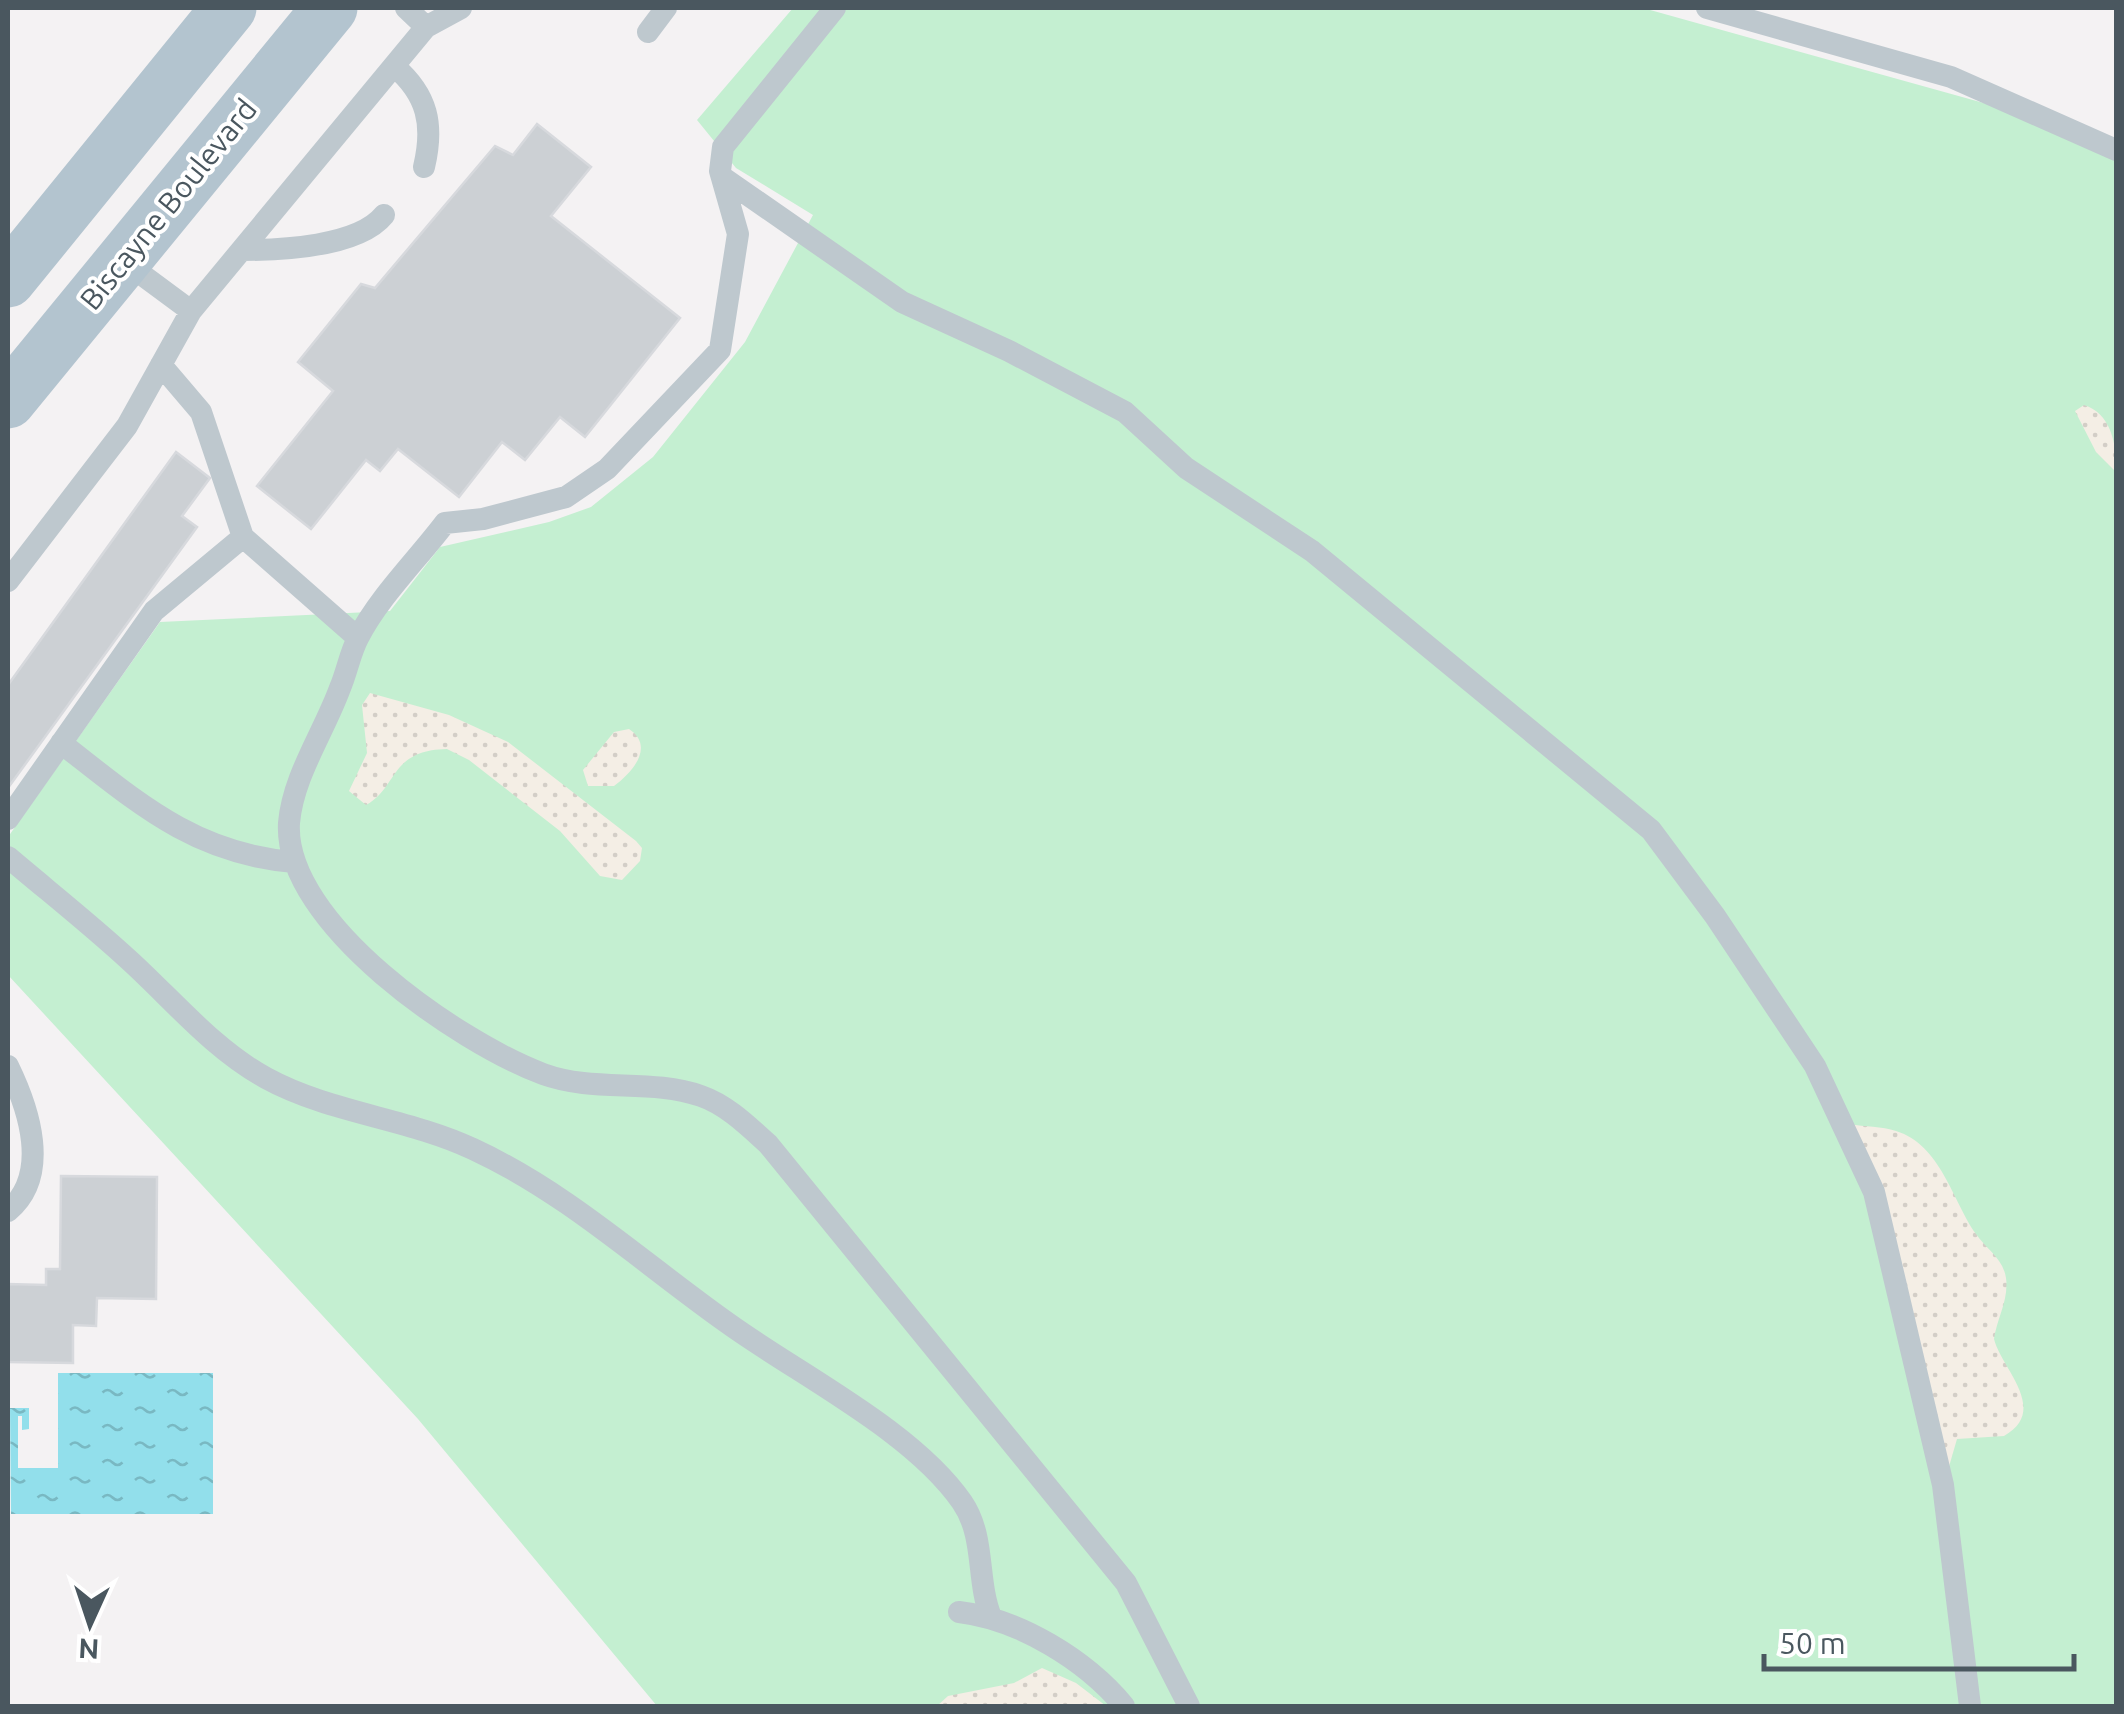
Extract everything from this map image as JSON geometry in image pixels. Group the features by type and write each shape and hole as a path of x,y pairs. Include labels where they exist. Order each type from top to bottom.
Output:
{"main road":[{"path":"8,280 229,8"},
{"name":"Biscayne Boulevard","path":"8,401 330,8"}],"lane":[{"path":"406,8 426,27"},
{"path":"8,581 127,426 192,311 426,27 461,8"},
{"path":"648,32 666,8"},
{"path":"835,8 730,136 719,160 738,234 720,350 607,470 566,497 483,520 446,523 358,638 295,794 289,824 294,862 331,920 371,966 432,1015 542,1074 589,1086 668,1088 703,1096 738,1116 768,1144 1126,1583 1189,1706"},
{"path":"1707,8 1952,77 2116,150"},
{"path":"394,66 410,79 427,107 430,139 424,167"},
{"path":"726,179 902,302 1009,350 1125,412 1180,463 1312,551 1659,840 1815,1066 1874,1192 1942,1485 1970,1706"},
{"path":"242,250 290,250 337,239 379,222 384,215"},
{"path":"122,260 192,311"},
{"path":"161,365 201,412 243,536 358,638"},
{"path":"8,820 154,611 243,536"},
{"path":"61,744 193,838 231,852 294,862"},
{"path":"8,857 129,960 210,1037 263,1076 297,1092 439,1134 502,1164 619,1240 728,1324 898,1438 948,1486 973,1520 980,1595 990,1618"},
{"path":"8,1066 22,1094 34,1154 24,1197 8,1211"},
{"path":"959,1612 990,1618 1091,1672 1124,1706"}],"green space":[{"path":"793,8 1643,8 2116,140 2116,1706 657,1706 418,1419 8,975 8,837 160,622 390,611 440,547 549,522 591,507 653,457 745,342 813,215 736,168 697,120"}],"sand":[{"path":"2084,405 2107,423 2114,442 2116,472 2096,452 2075,411"},
{"path":"370,693 449,715 508,742 636,841 642,848 640,861 622,880 600,876 560,831 469,760 447,749 414,756 366,805 349,791 367,753 362,705"},
{"path":"629,729 640,743 634,766 614,786 588,786 583,770 614,732"},
{"path":"1850,1124 1896,1131 1924,1148 1944,1175 1976,1234 1998,1259 2006,1278 2006,1294 1994,1339 2019,1389 2023,1414 2017,1426 2004,1436 1957,1439 1948,1470"},
{"path":"1042,1668 1076,1683 1106,1706 937,1706 948,1696 1014,1683"}],"water":[{"path":"58,1373 213,1373 213,1514 11,1514 10,1408 29,1408 29,1429 22,1430 22,1416 18,1416 18,1468 58,1468"}],"building":[{"path":"537,124 591,167 551,216 680,318 585,437 560,417 525,460 502,442 459,497 398,449 380,471 366,460 311,529 257,486 333,391 298,362 361,284 375,288 495,146 513,155"},
{"path":"176,452 210,478 182,516 197,527 8,788 8,685"},
{"path":"61,1176 157,1177 156,1299 97,1298 96,1326 73,1325 73,1363 8,1362 8,1284 46,1285 46,1269 60,1269"}]}
